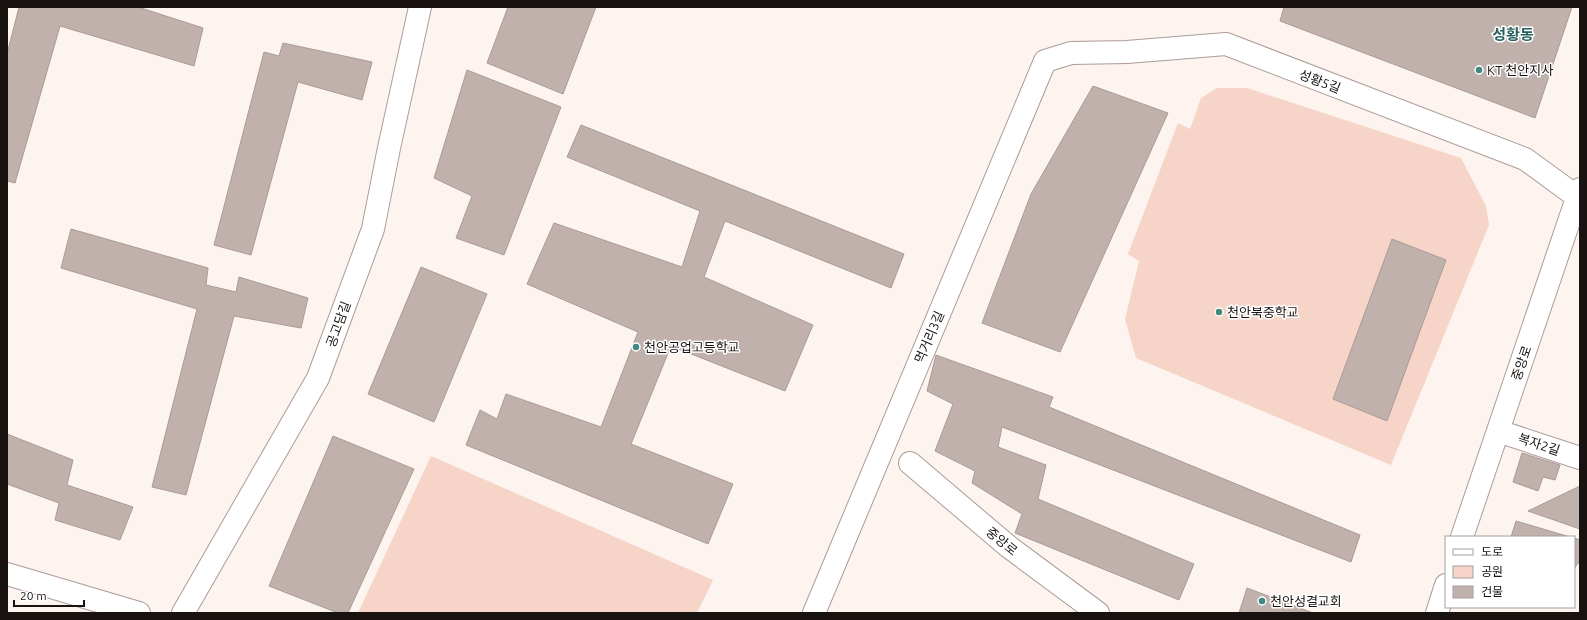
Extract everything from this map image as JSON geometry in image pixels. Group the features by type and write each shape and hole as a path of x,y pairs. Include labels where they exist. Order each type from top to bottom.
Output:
{"street":[{"name":"공고담길","path":"183,613 318,378 373,229 390,141 420,7"},
{"name":"성황5길","path":"1045,61 1071,53 1127,52 1226,44 1525,159 1579,195"},
{"name":"먹거리3길","path":"814,613 1045,61"},
{"name":"중앙로","path":"1462,536 1579,195"},
{"name":"복자2길","path":"1498,430 1580,458"},
{"name":"중앙로","path":"910,464 1009,547 1098,613"},
{"path":"7,574 139,613"},
{"path":"1437,613 1445,588"}],"green space":[{"path":"1217,88 1247,88 1461,158 1486,206 1489,225 1391,465 1136,358 1125,319 1139,261 1128,254 1178,123 1190,129 1201,98"},
{"path":"431,456 713,580 697,613 358,613"}],"building":[{"path":"19,7 138,7 203,28 194,66 60,26 15,183 7,181 7,54"},
{"path":"508,7 596,7 563,94 487,63"},
{"name":"KT 천안지사","path":"1284,7 1572,7 1535,118 1280,21"},
{"path":"283,43 372,62 362,100 298,82 251,255 214,245 264,52 279,56"},
{"path":"467,70 561,107 504,255 456,238 472,196 434,178"},
{"path":"1093,86 1168,113 1060,352 982,323 1031,194"},
{"path":"581,125 904,254 891,288 725,221 704,277 813,325 785,391 671,346 631,444 733,484 708,544 466,445 480,410 497,419 506,394 601,427 638,332 527,284 554,223 682,267 700,211 567,157"},
{"path":"71,229 208,268 206,285 236,292 239,277 308,298 301,328 234,316 186,495 152,487 197,309 61,268"},
{"path":"1392,239 1446,260 1387,421 1333,399"},
{"path":"421,267 487,294 434,422 368,394"},
{"path":"936,355 1053,397 1049,407 1360,535 1351,562 1002,427 998,447 1046,465 1038,499 1194,564 1179,600 1015,533 1022,514 972,483 975,471 935,451 953,404 927,391"},
{"path":"7,434 73,460 67,485 133,507 120,540 55,520 59,503 7,484"},
{"path":"333,436 414,469 348,613 338,613 269,586"},
{"path":"1522,453 1560,465 1555,480 1543,477 1538,491 1513,482"},
{"path":"1580,486 1580,529 1528,511"},
{"path":"1516,521 1567,536 1511,536"},
{"path":"1575,538 1580,540 1580,563 1578,563 1575,568"},
{"name":"천안성결교회","path":"1247,588 1313,613 1239,613"}],"place":[{"name":"KT 천안지사","path":"1479,70"},
{"name":"천안북중학교","path":"1219,312"},
{"name":"천안공업고등학교","path":"636,347"},
{"name":"천안성결교회","path":"1262,601"}],"district":[{"name":"성황동","path":"1513,34"}]}
